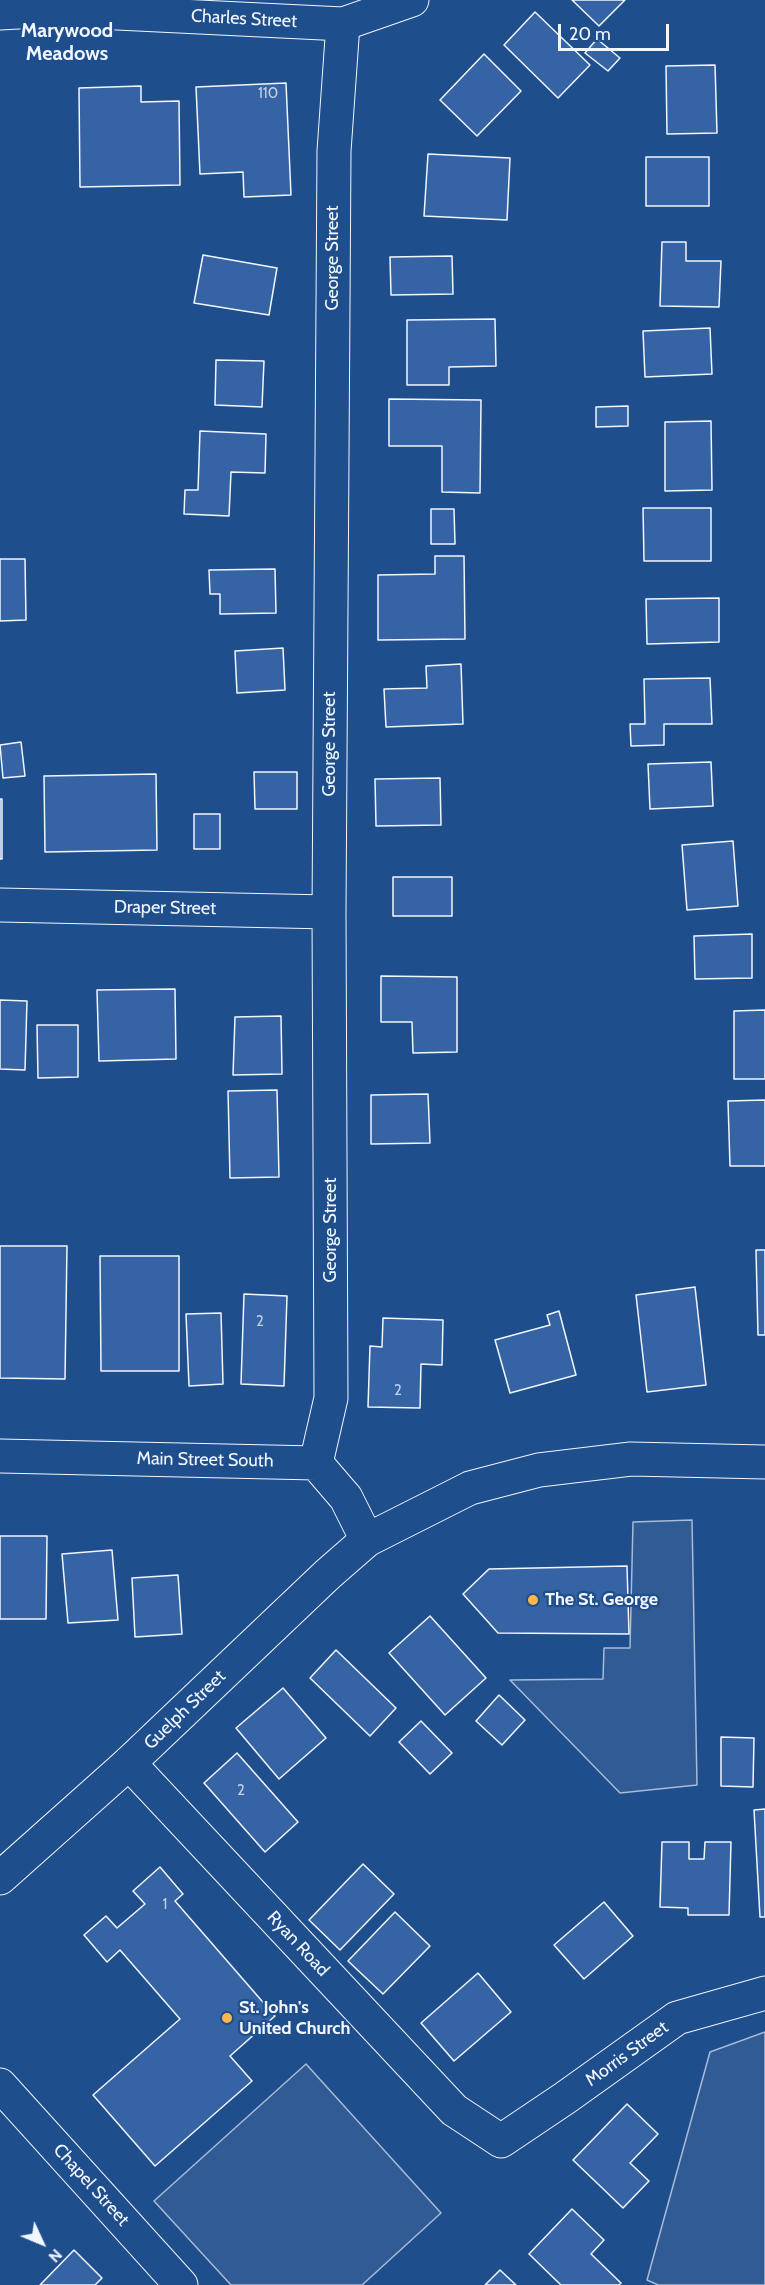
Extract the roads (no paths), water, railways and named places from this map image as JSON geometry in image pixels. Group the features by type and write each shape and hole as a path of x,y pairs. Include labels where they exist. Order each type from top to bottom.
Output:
{"street":[{"path":"343,24 412,0"},
{"name":"Charles Street","path":"0,13 57,5 343,24"},
{"name":"George Street","path":"316,1463 331,1398 329,912 334,151 343,24"},
{"name":"Draper Street","path":"0,905 329,912"},
{"name":"Main Street South","path":"0,1456 316,1463"},
{"name":"Guelph Street","path":"0,1878 129,1763 328,1574 367,1540 470,1488 539,1470 631,1459 765,1462"},
{"path":"316,1463 346,1498 367,1540"},
{"name":"Ryan Road","path":"129,1763 454,2110 501,2141"},
{"name":"Morris Street","path":"501,2141 677,2018 765,1993"},
{"name":"Chapel Street","path":"0,2085 182,2285"}],"place":[{"name":"The St. George","path":"533,1600"},
{"name":"St. John's United Church","path":"227,2018"}],"district":[{"name":"Marywood Meadows","path":"67,42"}]}
